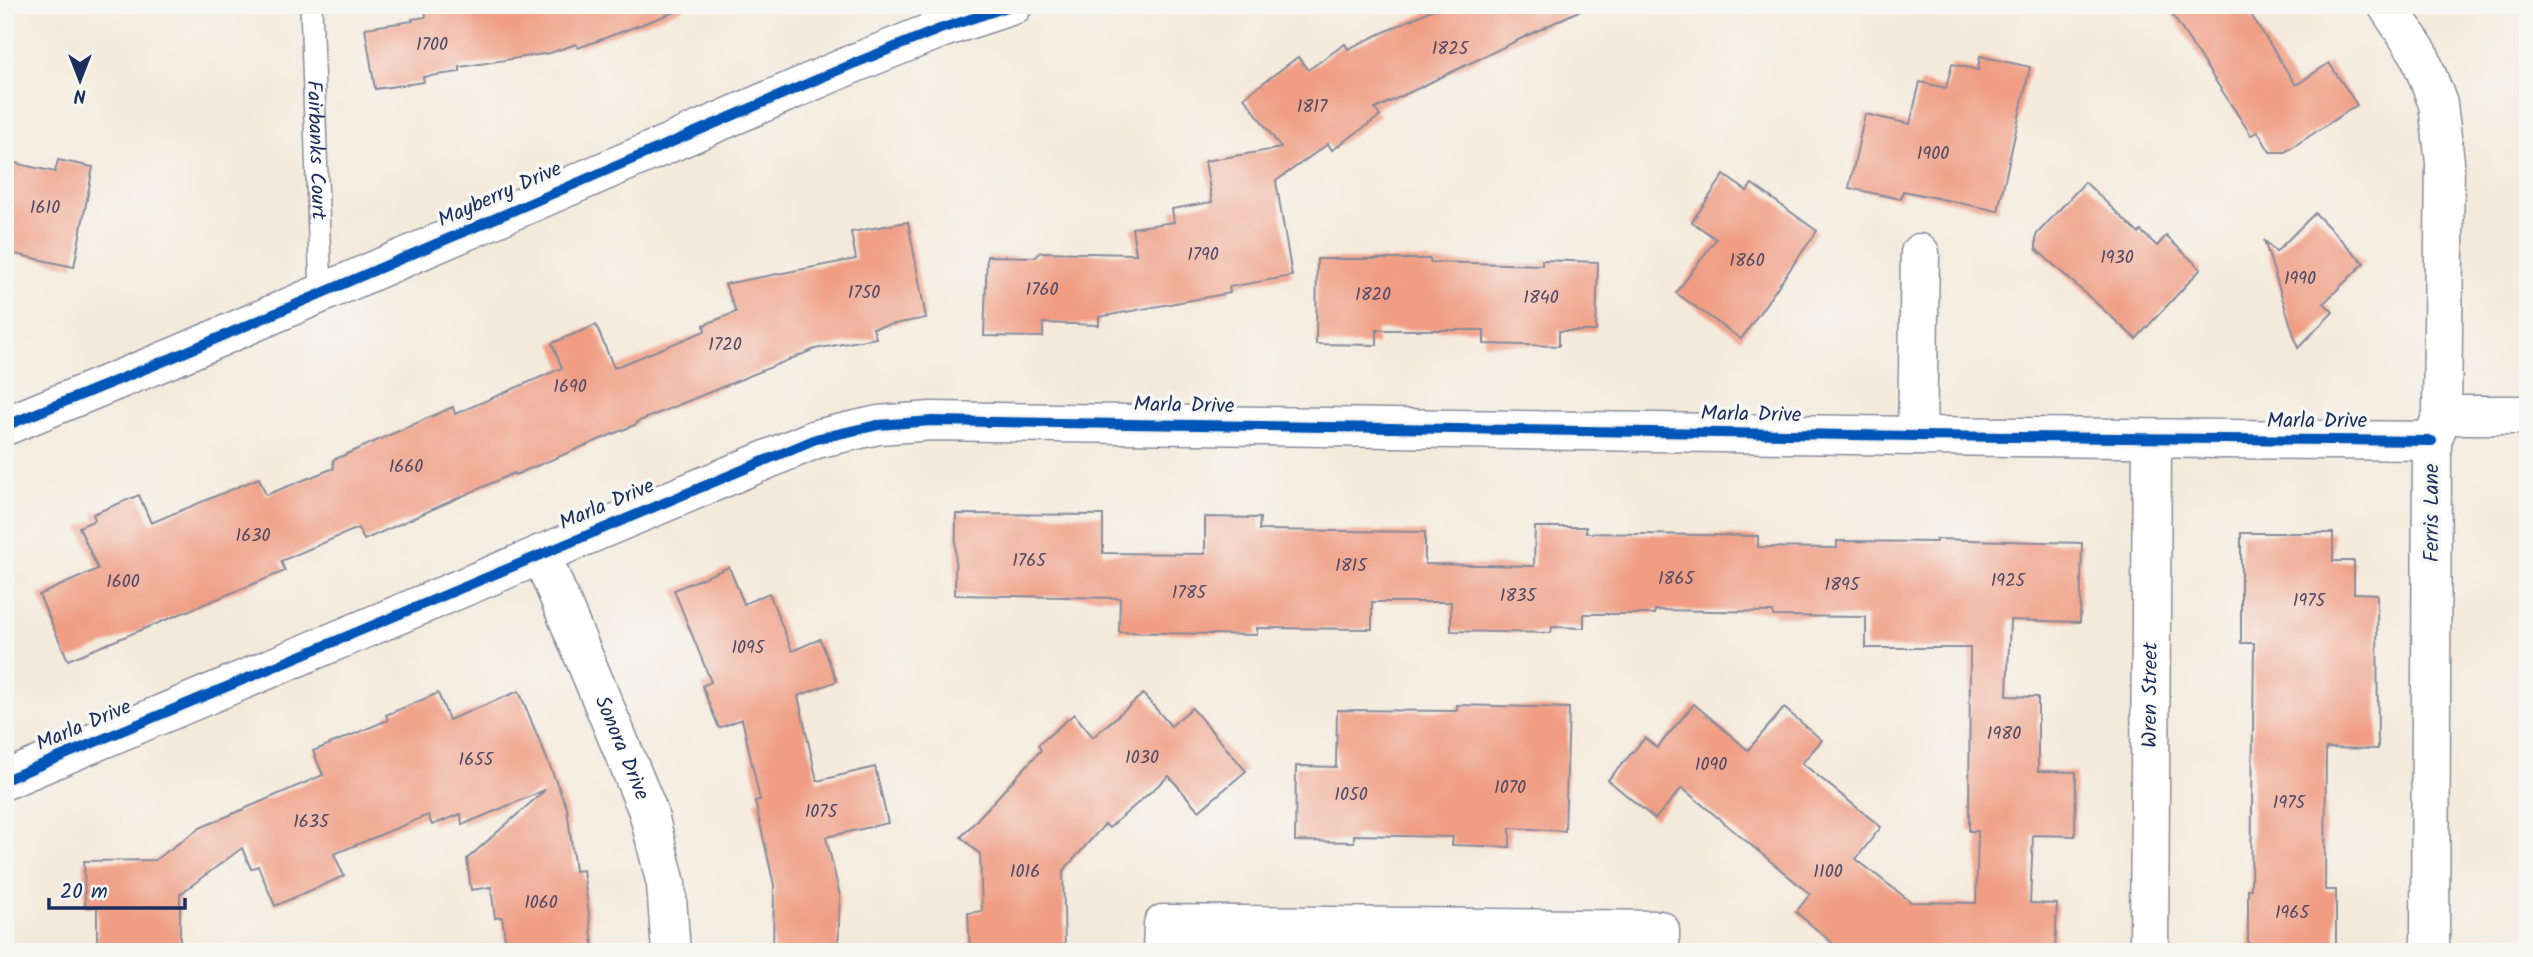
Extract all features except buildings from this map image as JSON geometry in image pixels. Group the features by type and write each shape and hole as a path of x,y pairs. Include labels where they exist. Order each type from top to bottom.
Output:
{"street":[{"name":"Ferris Lane","path":"2387,5 2419,54 2438,104 2445,162 2437,428 2430,952"},
{"name":"Mayberry Drive","path":"5,426 321,294 842,68 998,8"},
{"path":"1917,436 1920,253"},
{"name":"Marla Drive","path":"5,780 816,439 878,425 932,421 2152,439 2437,428 2528,415"},
{"name":"Wren Street","path":"2149,952 2152,439"},
{"name":"Sonora Drive","path":"541,554 648,811 666,884 671,952"},
{"path":"1162,952 1163,924 1661,930 1660,952"}],"lane":[{"name":"Fairbanks Court","path":"311,5 321,294"}],"cycle path":[{"path":"5,426 174,357 855,63 940,29 1013,5"},
{"path":"5,780 816,439 878,425 932,421 2432,441"}]}
